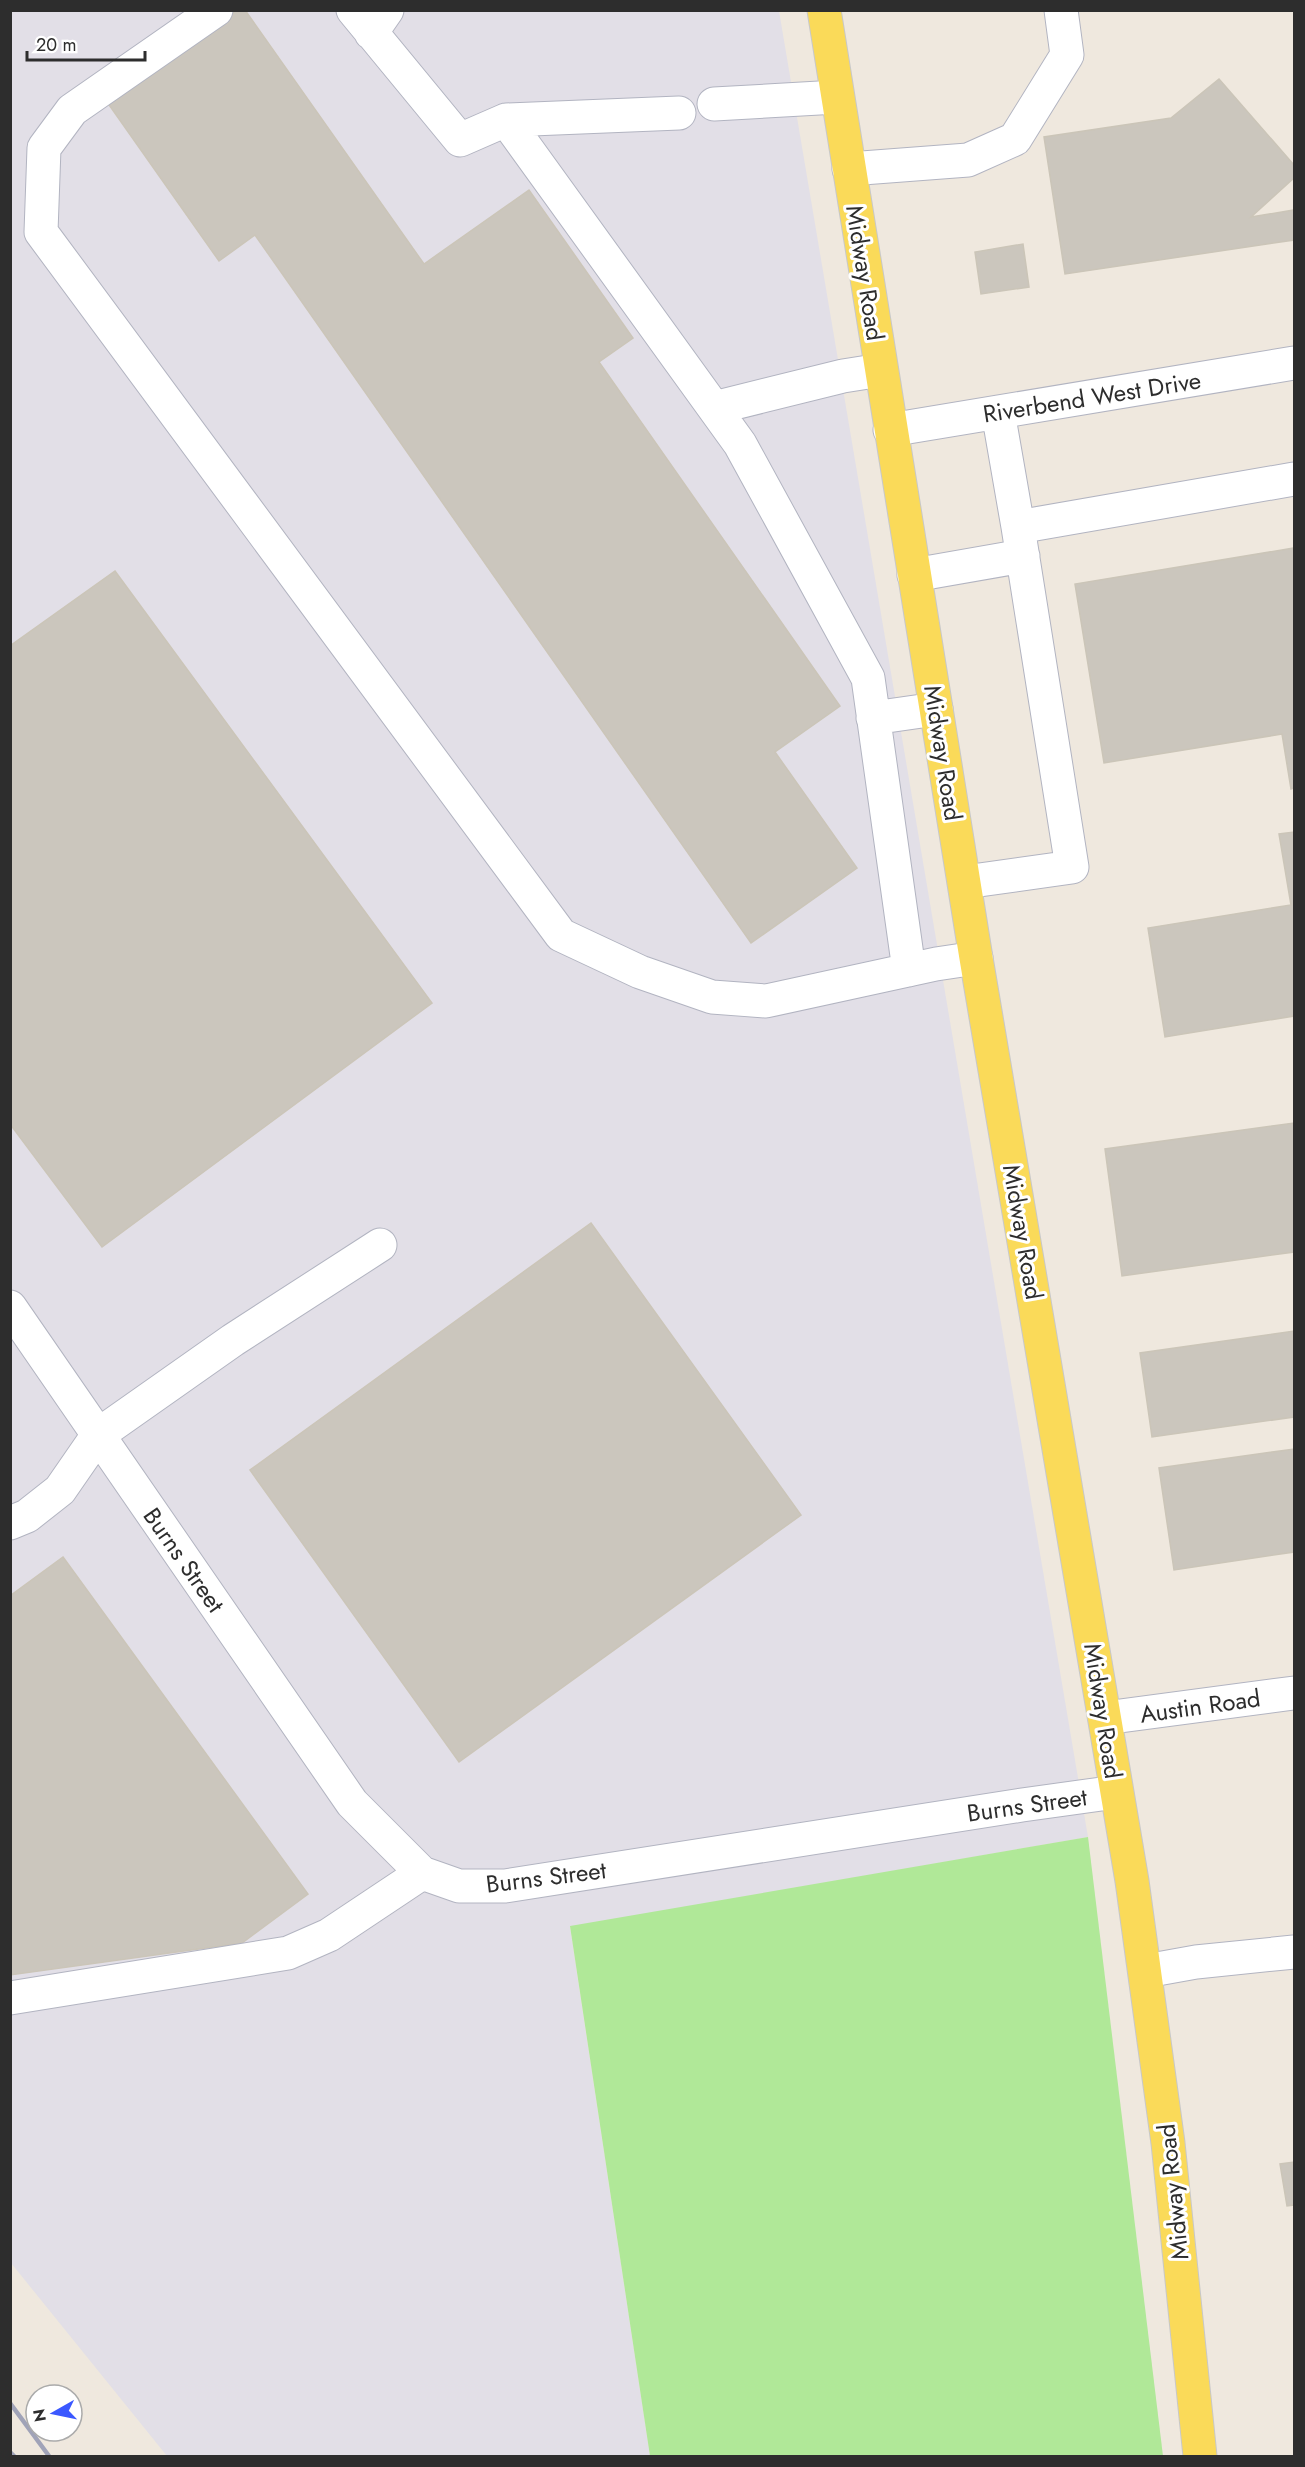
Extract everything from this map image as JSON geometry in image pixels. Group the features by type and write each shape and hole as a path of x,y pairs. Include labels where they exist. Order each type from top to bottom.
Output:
{"main road":[{"name":"Midway Road","path":"824,10 976,958 1106,1718 1146,1971 1168,2144 1200,2457"}],"street":[{"path":"216,10 72,110 44,148 41,232 561,935 640,972 712,997 766,1001 976,958"},
{"path":"849,169 968,160 1015,139 1067,55 1061,10"},
{"path":"370,18 460,140 506,120 679,113"},
{"path":"714,104 837,97"},
{"path":"506,120 740,444 868,678 909,970"},
{"name":"Riverbend West Drive","path":"890,430 1294,363"},
{"path":"714,408 843,376 881,370"},
{"path":"964,882 1072,867 998,412"},
{"path":"914,575 1020,541 1294,479"},
{"path":"873,718 936,709"},
{"path":"10,1523 27,1516 60,1490 98,1435 233,1340 380,1245"},
{"name":"Burns Street","path":"10,1308 352,1803 422,1873 459,1886 505,1886 1116,1792"},
{"name":"Austin Road","path":"1106,1718 1294,1693"},
{"path":"10,1998 288,1953 329,1935 422,1873"},
{"path":"1146,1971 1196,1962 1294,1952"}],"shaded area":[{"path":"10,11 779,11 1088,1837 570,1927 650,2456 167,2456 11,2263"}],"green space":[{"path":"1088,1837 1163,2456 650,2456 570,1926"}],"building":[{"path":"237,10 245,10 424,264 529,190 633,338 599,362 840,706 775,752 857,868 751,943 255,235 219,261 107,102"},
{"path":"1219,79 1294,165 1294,178 1251,217 1294,210 1294,240 1065,274 1044,137 1171,118"},
{"path":"1023,244 1029,287 981,294 975,252"},
{"path":"1294,548 1294,788 1291,789 1282,734 1104,763 1075,584"},
{"path":"115,571 432,1003 102,1247 10,1124 10,646"},
{"path":"1294,832 1294,1016 1165,1037 1148,928 1291,905 1279,834"},
{"path":"1294,1123 1294,1252 1122,1276 1105,1149"},
{"path":"591,1223 801,1515 459,1762 250,1470"},
{"path":"1294,1331 1294,1417 1152,1437 1140,1353"},
{"path":"1294,1449 1294,1552 1174,1570 1159,1468"},
{"path":"63,1557 308,1894 242,1943 10,1975 10,1596"},
{"path":"1294,2162 1294,2205 1287,2206 1280,2164"}],"railway":[{"path":"10,2403 49,2456"},
{"path":"10,2452 14,2456"}]}
